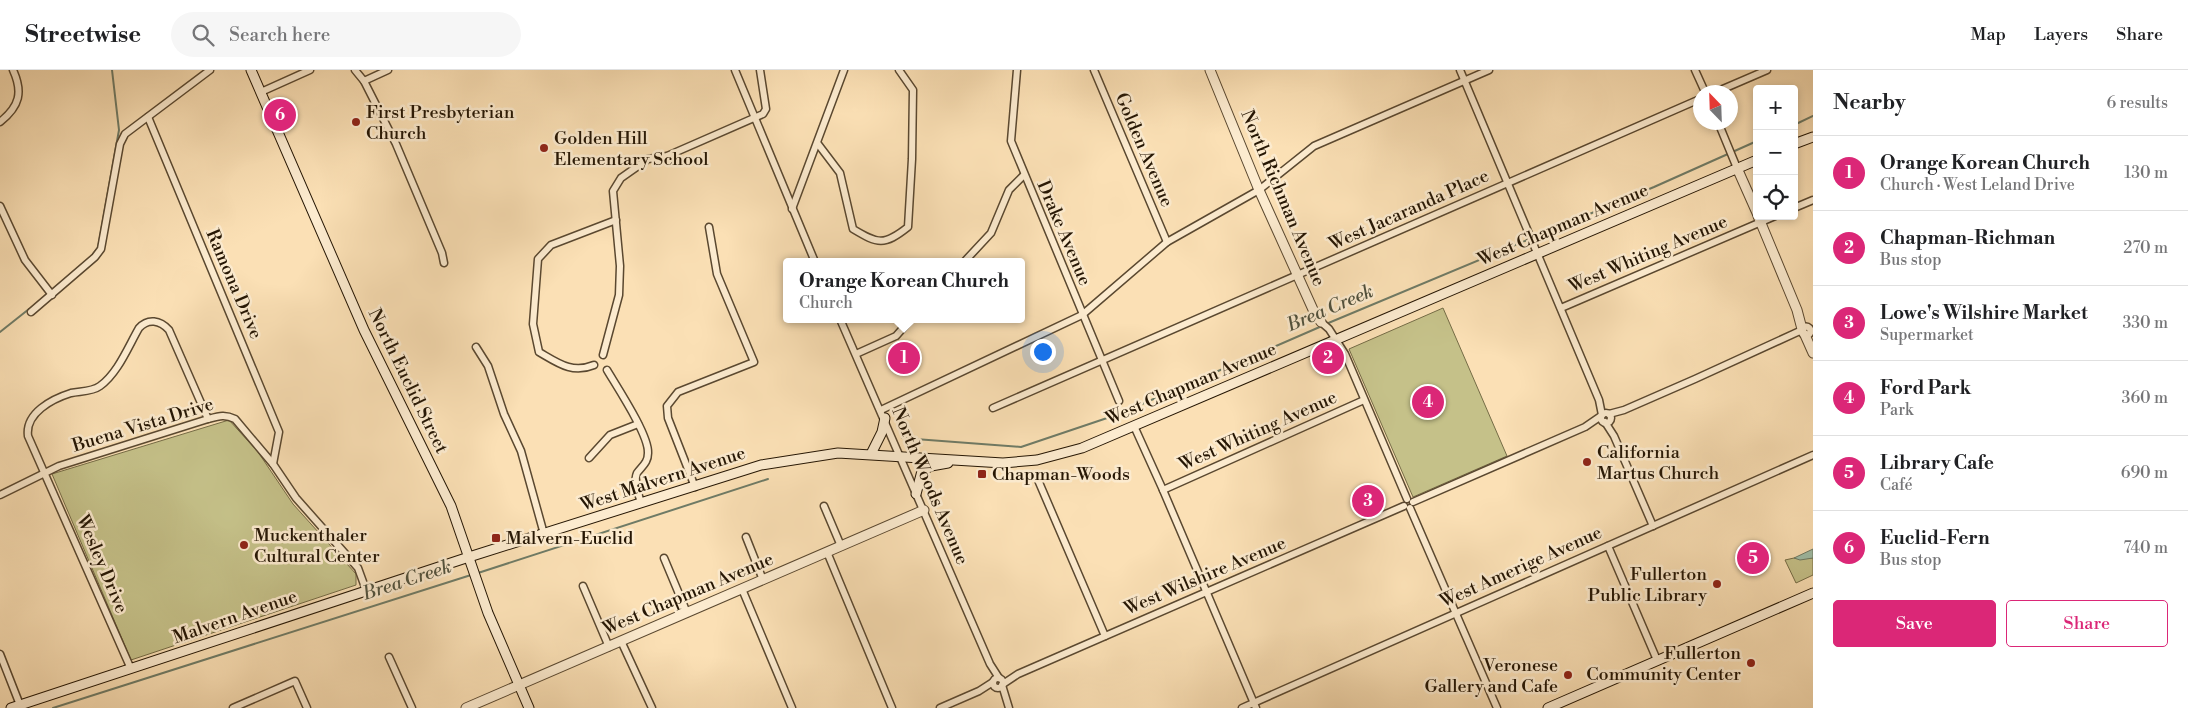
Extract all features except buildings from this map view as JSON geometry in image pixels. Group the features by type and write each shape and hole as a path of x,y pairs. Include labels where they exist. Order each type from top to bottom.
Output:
{"main road":[{"name":"North Euclid Street","path":"251,70 364,330 451,506 476,582 529,708"},
{"name":"North Richman Avenue","path":"1210,70 1259,190 1315,314 1321,322"},
{"path":"1798,143 1813,137"},
{"name":"West Chapman Avenue","path":"871,454 1002,463 1037,460 1091,444 1753,162"},
{"path":"1737,168 1753,204"},
{"path":"1760,220 1797,310 1808,331 1813,353"},
{"path":"871,454 882,432 883,414"},
{"name":"West Malvern Avenue","path":"469,557 761,465 838,453 871,454"},
{"path":"916,494 922,471 931,466 958,460"},
{"name":"West Chapman Avenue","path":"466,708 924,510"},
{"name":"Malvern Avenue","path":"15,707 469,557"},
{"path":"1548,708 1813,593"}],"street":[{"path":"0,122 15,106 19,96 19,85 13,70"},
{"path":"31,312 95,257 101,249 120,144 125,134 210,70"},
{"path":"261,92 310,70"},
{"path":"355,70 364,81 396,144 442,253 444,263"},
{"path":"364,81 388,70"},
{"path":"735,70 813,258"},
{"path":"603,355 619,295 620,266 613,191 621,178 648,158 667,156 763,114 766,109 760,70"},
{"path":"792,210 844,70"},
{"path":"818,144 840,173 853,229 871,240 892,240 908,227 912,159 913,90 899,70"},
{"name":"Drake Avenue","path":"1017,70 1011,141 1119,401"},
{"name":"Golden Avenue","path":"1094,70 1167,242"},
{"path":"1460,70 1653,526"},
{"path":"883,414 1082,315 1167,242 1259,190 1314,146 1489,70"},
{"path":"1695,70 1702,85"},
{"path":"1732,85 1767,70"},
{"name":"West Jacaranda Place","path":"993,408 1693,102"},
{"name":"Ramona Drive","path":"148,117 279,432 273,464"},
{"path":"1721,130 1737,168"},
{"path":"968,258 991,233 1010,190 1024,175"},
{"path":"1798,206 1813,200"},
{"path":"0,206 25,260 52,294"},
{"path":"594,365 579,369 567,368 540,352 533,324 538,259 551,245 616,220"},
{"name":"West Whiting Avenue","path":"1561,308 1753,220"},
{"path":"695,487 668,418 667,406 678,392 754,362 718,274 709,227"},
{"name":"Wesley Drive","path":"131,669 28,436 27,429 33,415 40,409 70,394 99,387 111,375 139,328 146,322 157,322 169,330 208,419"},
{"name":"North Richman Avenue","path":"1321,322 1329,329 1336,340 1364,400 1497,708"},
{"name":"North Woods Avenue","path":"842,323 883,414 1008,706"},
{"path":"856,354 896,336 908,323"},
{"name":"West Wilshire Avenue","path":"940,708 1585,426 1808,331"},
{"path":"476,346 488,366 504,414 521,451 544,534"},
{"path":"607,370 638,424 649,451 648,460 637,474 635,482 641,503"},
{"name":"West Whiting Avenue","path":"1163,490 1364,400"},
{"name":"Buena Vista Drive","path":"0,495 45,472 223,415 235,419 273,464 296,498 358,568 366,590"},
{"path":"589,458 610,435 638,424"},
{"path":"1134,426 1255,705"},
{"name":"West Amerige Avenue","path":"1242,708 1255,705 1455,612 1813,455"},
{"path":"1038,480 1105,636"},
{"path":"824,506 841,546"},
{"path":"746,537 764,580"},
{"path":"1608,546 1657,660"},
{"path":"827,552 892,708"},
{"path":"664,558 687,613"},
{"path":"583,586 609,647"},
{"path":"742,589 792,708"},
{"path":"621,641 652,708"},
{"path":"0,654 15,707"},
{"path":"389,657 412,708"},
{"path":"233,708 296,681 307,708"}],"shaded area":[{"path":"1443,308 1507,456 1413,497 1349,349"},
{"name":"Muckenthaler Cultural Center","path":"229,420 258,452 293,504 356,574 356,585 131,660 52,474"},
{"path":"1813,549 1813,558 1800,560 1794,558"},
{"path":"1813,558 1813,575 1796,583 1785,560"}],"waterway":[{"path":"93,254 98,248 119,130 112,70"},
{"name":"Brea Creek","path":"1798,123 1813,116"},
{"name":"Brea Creek","path":"1326,324 1654,187 1753,143"},
{"path":"0,332 29,309"},
{"name":"Brea Creek","path":"902,438 1021,447 1119,414 1322,326"},
{"name":"Brea Creek","path":"478,573 768,479"},
{"name":"Brea Creek","path":"53,708 471,575"}],"place":[{"name":"Euclid-Fern","path":"280,115"},
{"name":"First Presbyterian Church","path":"356,122"},
{"name":"Golden Hill Elementary School","path":"544,148"},
{"name":"Orange Korean Church","path":"904,358"},
{"name":"Chapman-Richman","path":"1328,358"},
{"name":"Ford Park","path":"1428,402"},
{"name":"California Martus Church","path":"1587,462"},
{"name":"Chapman-Woods","path":"982,474"},
{"name":"Lowe's Wilshire Market","path":"1368,501"},
{"name":"Malvern-Euclid","path":"496,538"},
{"name":"Muckenthaler Cultural Center","path":"244,545"},
{"name":"Library Cafe","path":"1753,558"},
{"name":"Fullerton Public Library","path":"1717,584"},
{"name":"Fullerton Community Center","path":"1751,663"},
{"name":"Veronese Gallery and Cafe","path":"1568,675"}]}
